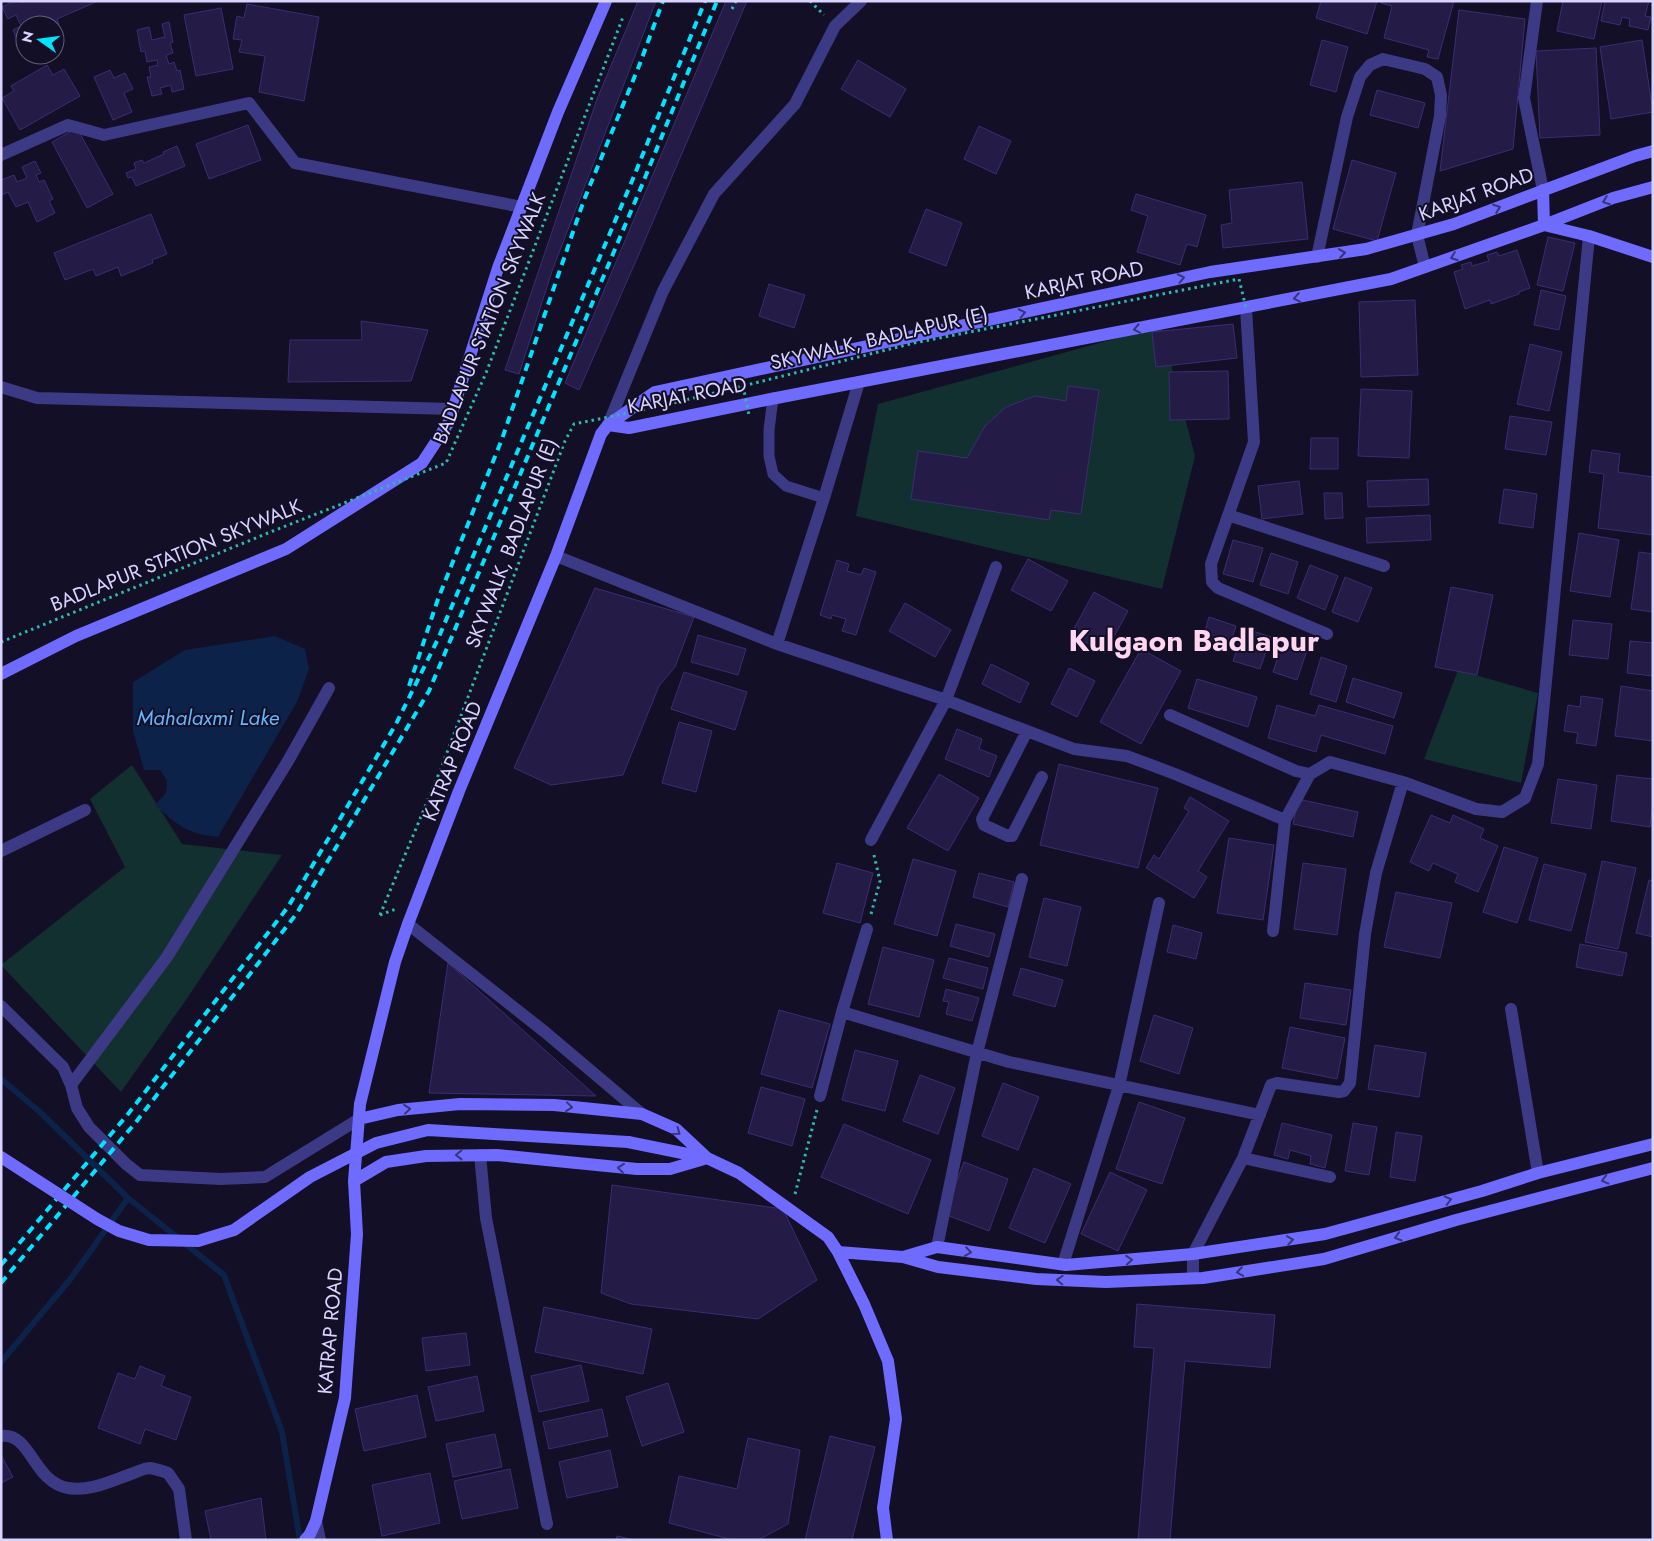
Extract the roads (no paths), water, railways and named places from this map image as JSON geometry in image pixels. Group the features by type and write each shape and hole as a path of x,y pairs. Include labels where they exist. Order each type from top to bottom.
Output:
{"main road":[{"path":"1,674 76,636 286,549 422,462 450,422 498,268 558,112 606,1"},
{"name":"KARJAT ROAD","path":"608,425 655,392 1210,272 1366,249 1454,224 1635,156 1653,151"},
{"name":"KARJAT ROAD","path":"608,425 629,428 773,398 1391,279 1544,225 1613,198 1653,187"},
{"path":"1543,190 1544,225 1589,236 1653,257"},
{"name":"KATRAP ROAD","path":"312,1538 345,1398 357,1234 354,1181 360,1104 395,962 459,791 556,556 601,434 608,425"},
{"path":"359,1119 398,1110 460,1104 554,1105 642,1114 676,1129 707,1158"},
{"path":"1,1157 97,1219 119,1230 149,1240 198,1241 234,1230 310,1177 376,1143 428,1130 628,1142 707,1158 739,1173 828,1238 838,1252 864,1304 888,1361 896,1419 882,1508 887,1540"},
{"path":"903,1256 937,1247 1066,1265 1193,1254 1325,1234 1482,1191 1538,1173 1653,1144"},
{"path":"354,1181 386,1162 426,1156 497,1155 636,1169 670,1169 707,1158"},
{"path":"838,1252 903,1256 938,1267 1036,1279 1106,1282 1193,1278 1324,1259 1466,1218 1653,1168"}],"street":[{"path":"608,425 663,291 714,194 795,104 835,26 861,1"},
{"path":"1537,1 1524,98 1543,190"},
{"path":"1316,257 1348,117 1360,77 1370,65 1383,59 1425,69 1437,77 1442,95 1440,116 1417,235 1425,267"},
{"path":"1,155 68,125 104,135 249,102 295,163 522,207"},
{"path":"1273,931 1285,820 1310,774 1330,762 1403,782 1476,810 1502,812 1525,798 1538,764 1589,236"},
{"path":"1246,308 1254,442 1211,564 1212,582 1218,588 1327,634"},
{"path":"776,644 824,498 859,382"},
{"path":"1,387 37,398 454,409"},
{"path":"1228,515 1384,566"},
{"path":"556,556 776,644 946,700 1074,749 1127,756 1285,820"},
{"path":"871,840 946,700 996,567"},
{"path":"71,1085 167,956 288,761 329,688"},
{"path":"1170,714 1296,771 1310,774"},
{"path":"1027,731 982,820 984,825 1012,836 1042,777"},
{"path":"1193,1278 1193,1254 1243,1158 1269,1089 1273,1084 1277,1082 1339,1092 1344,1091 1350,1083 1366,934 1376,873 1403,782"},
{"path":"1,851 85,810"},
{"path":"937,1247 976,1053 1022,879"},
{"path":"1066,1265 1066,1258 1119,1086 1160,903"},
{"path":"408,924 545,1032 642,1114"},
{"path":"820,1096 842,1012 867,929"},
{"path":"1,1006 63,1067 71,1085 77,1108 89,1128 140,1175 221,1179 265,1177 359,1119"},
{"path":"1511,1009 1538,1173"},
{"path":"842,1012 1009,1062 1260,1115"},
{"path":"480,1155 486,1218 547,1524"},
{"path":"1243,1158 1330,1177"},
{"path":"1,1436 8,1435 21,1441 39,1470 51,1482 66,1488 83,1490 148,1468 168,1473 179,1489 186,1540"}],"lane":[{"path":"773,398 769,430 769,456 772,474 786,486 824,498"}],"water":[{"name":"Mahalaxmi Lake","path":"275,636 305,649 309,669 297,702 218,837 190,831 176,823 155,805 166,793 167,781 160,770 144,770 133,731 133,682 185,650"}],"waterway":[{"path":"1,1079 41,1113 128,1198 224,1275 282,1432 300,1540"},
{"path":"1,1362 72,1277 128,1198"}],"railway":[{"path":"409,686 438,599 502,439 584,200 639,66 663,1"},
{"path":"1,1265 128,1114 288,907 396,724 438,639 632,181 705,1"},
{"path":"1,1283 136,1122 297,913 429,691 642,185 717,1"}],"district":[{"name":"Kulgaon Badlapur","path":"1194,641"}]}
